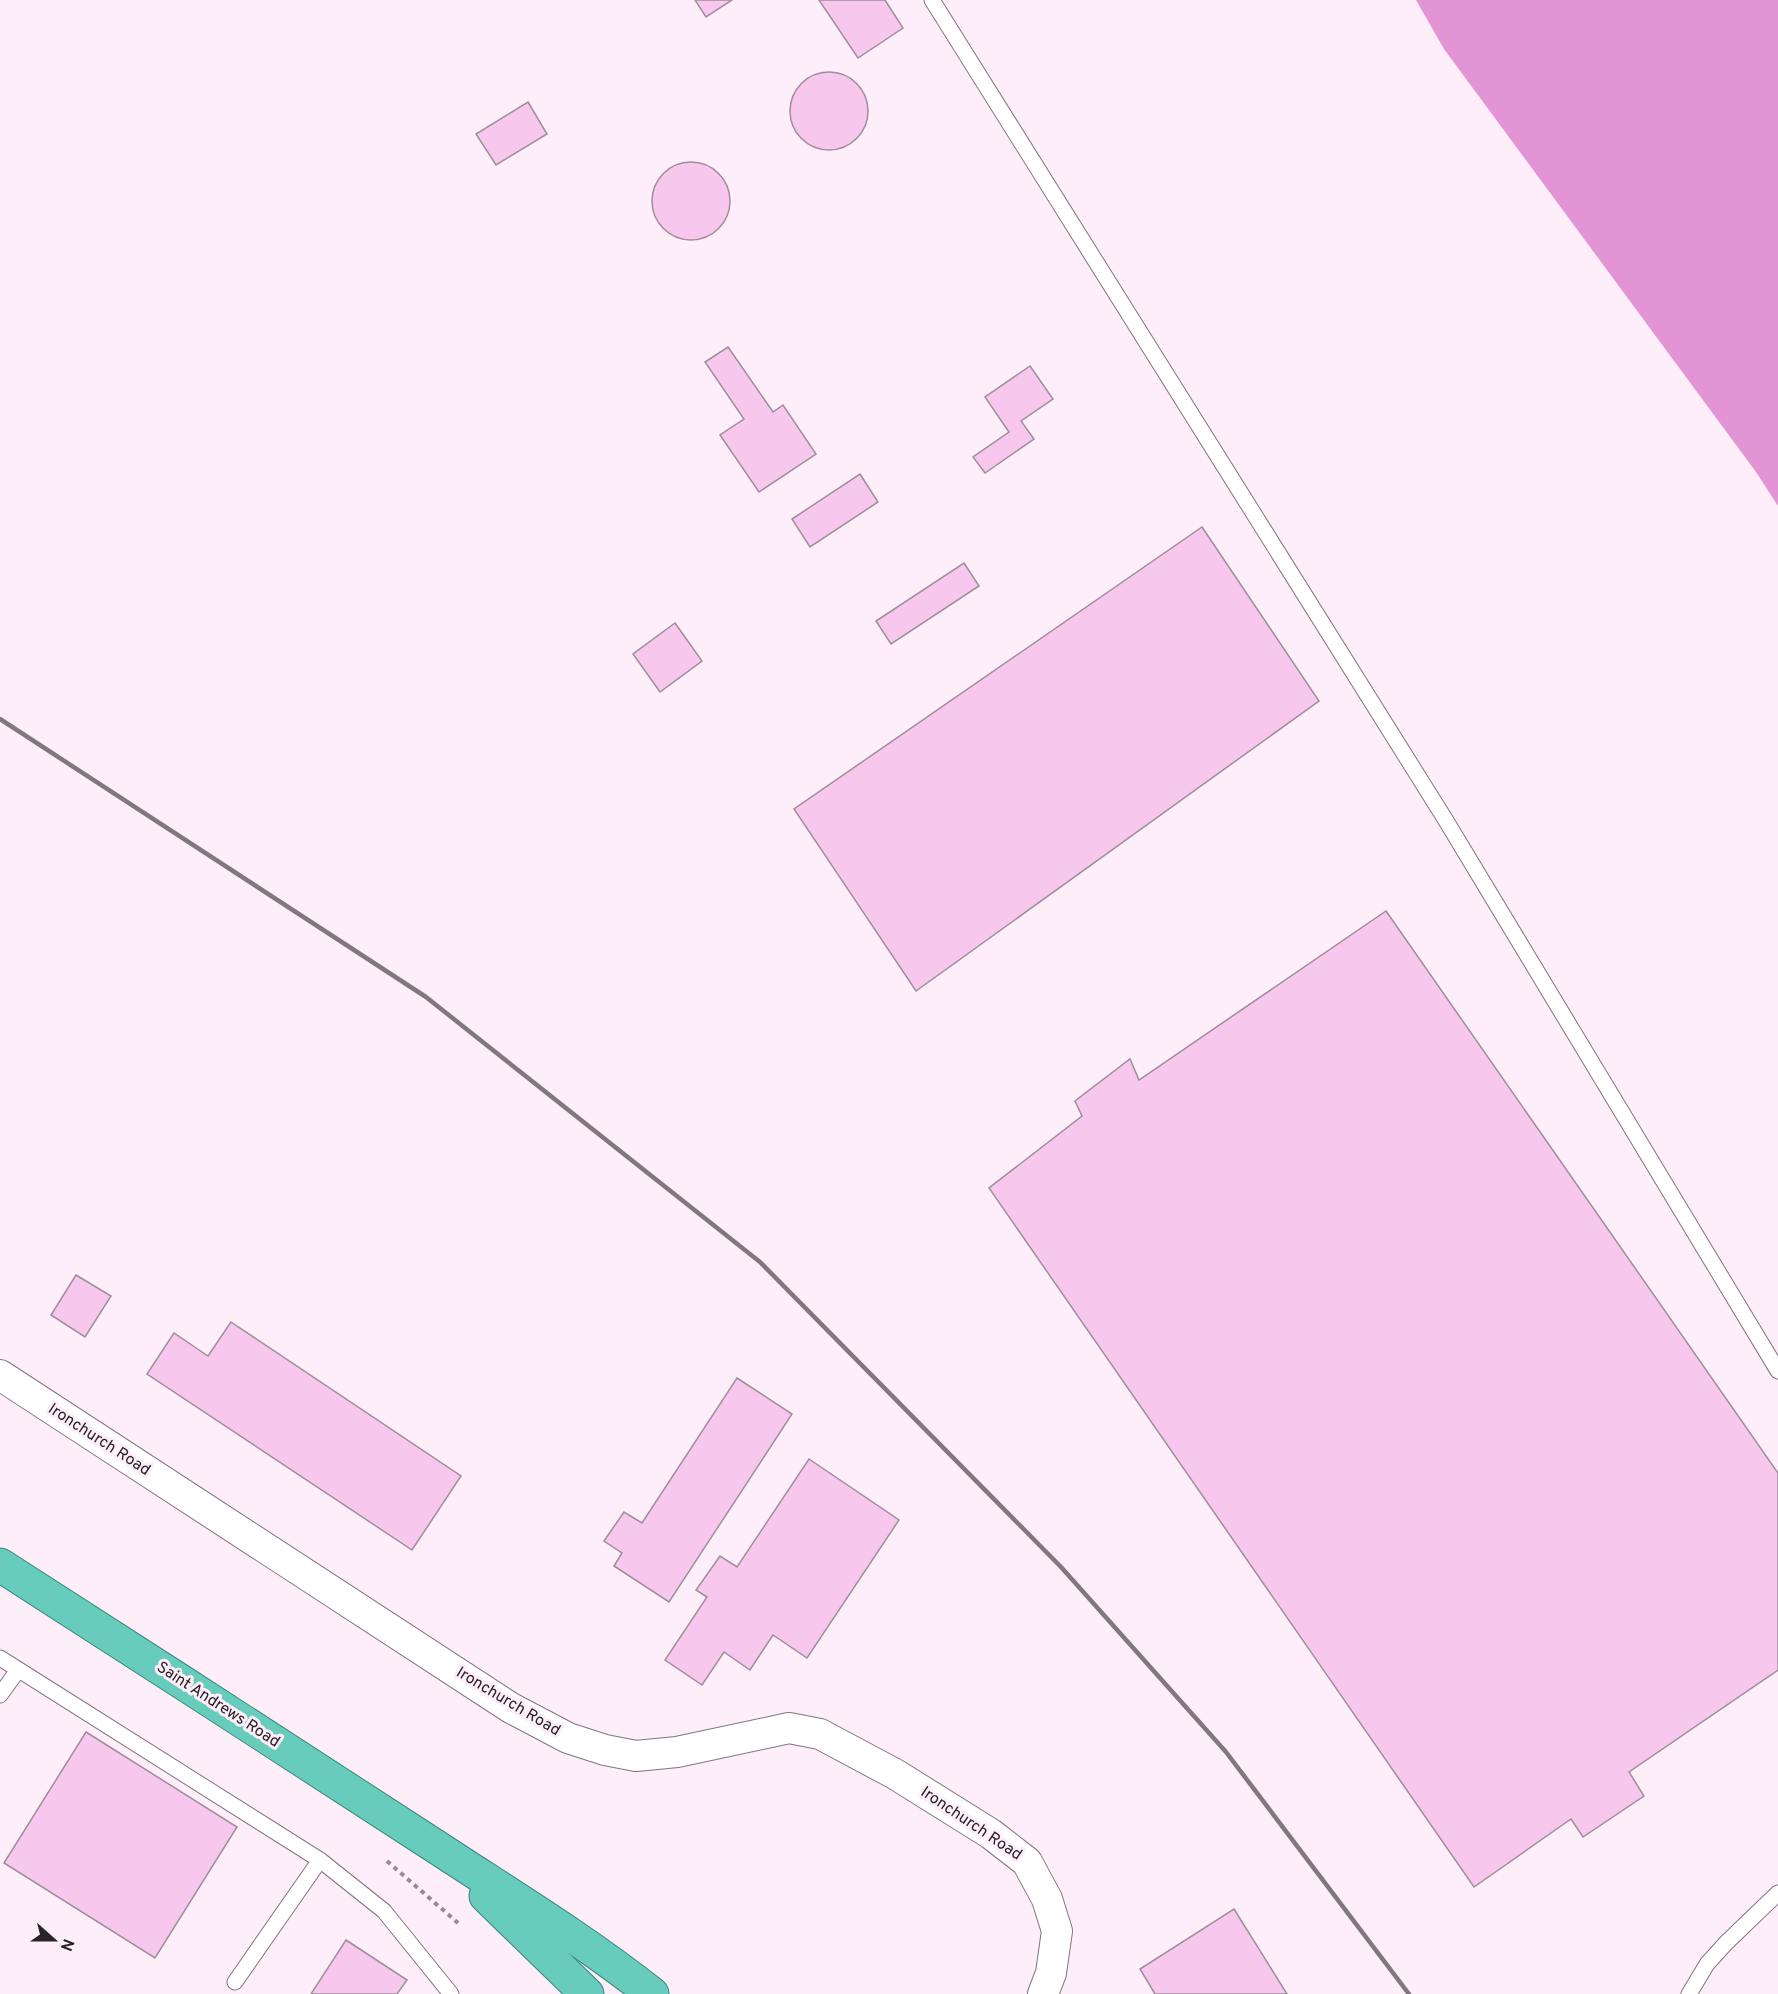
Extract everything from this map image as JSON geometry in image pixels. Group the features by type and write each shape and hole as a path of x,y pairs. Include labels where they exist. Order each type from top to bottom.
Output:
{"highway":[{"name":"Saint Andrews Road","path":"0,1565 575,1936 652,1994"},
{"name":"Saint Andrews Road","path":"436,1846 587,1994"}],"street":[{"name":"Ironchurch Road","path":"0,1375 511,1708 568,1738 605,1750 636,1756 677,1752 789,1728 820,1734 895,1774 991,1834 1027,1862 1047,1899 1057,1931 1051,1973 1043,1994"}],"lane":[{"path":"932,0 1445,819 1778,1371"},
{"path":"0,1658 320,1860 384,1911 451,1994"},
{"path":"0,1695 18,1670"},
{"path":"235,1982 320,1860"},
{"path":"1689,1994 1707,1964 1778,1893"}],"path":[{"path":"384,1858 461,1925"}],"shaded area":[{"path":"1416,0 1778,0 1778,506 1756,472 1444,49"}],"building":[{"path":"695,0 732,0 706,17"},
{"path":"819,0 885,0 903,28 858,58"},
{"path":"821,72 837,72 851,78 862,89 868,103 868,119 862,133 851,144 837,150 821,150 807,144 796,133 790,119 790,103 796,89 807,78"},
{"path":"528,102 547,134 496,165 476,134"},
{"path":"683,162 699,162 713,168 724,179 730,193 730,209 724,223 713,234 699,240 683,240 669,234 658,223 652,209 652,193 658,179 669,168"},
{"path":"728,347 773,412 783,405 816,454 759,492 720,435 744,419 705,362"},
{"path":"1030,366 1053,399 1021,421 1034,439 985,473 973,457 1009,432 985,397"},
{"path":"860,474 878,502 810,547 792,519"},
{"path":"1202,527 1319,701 916,991 794,809"},
{"path":"964,563 979,586 891,644 876,621"},
{"path":"675,623 702,661 660,692 633,654"},
{"path":"1386,911 1778,1473 1778,1670 1629,1772 1644,1796 1583,1837 1571,1819 1474,1887 989,1188 1082,1116 1075,1101 1130,1059 1139,1080"},
{"path":"76,1275 111,1296 85,1337 51,1315"},
{"path":"231,1322 461,1476 412,1550 147,1374 174,1333 208,1356"},
{"path":"737,1378 792,1414 669,1602 614,1566 622,1553 604,1541 624,1512 642,1523"},
{"path":"809,1459 899,1520 807,1658 773,1635 750,1670 724,1652 702,1685 665,1660 707,1597 696,1590 720,1556 737,1567"},
{"path":"86,1732 237,1827 155,1958 4,1863"},
{"path":"1234,1909 1287,1994 1155,1994 1140,1969"},
{"path":"346,1940 407,1980 397,1994 311,1994"}],"railway":[{"path":"0,719 426,997 760,1262 1061,1567 1226,1752 1409,1994"}]}
